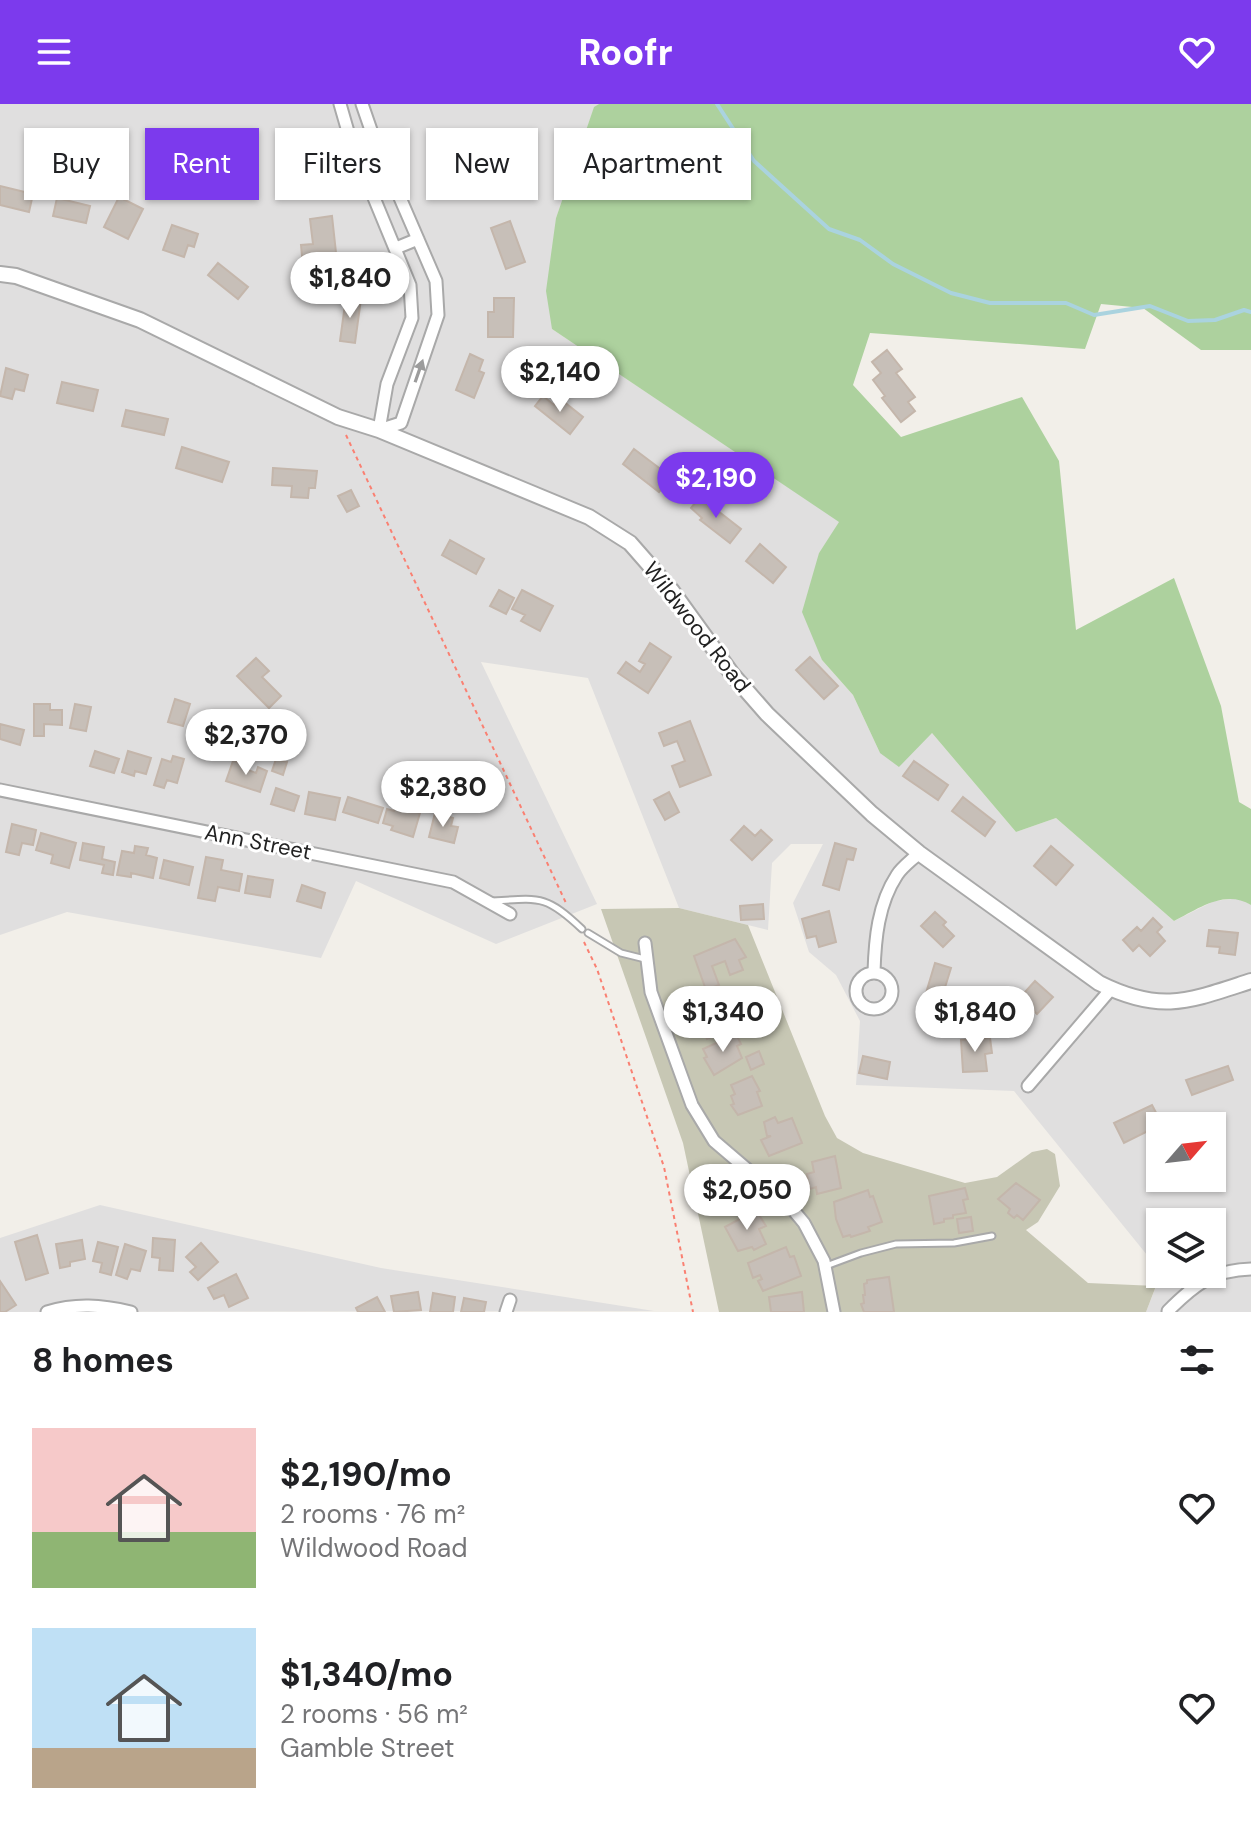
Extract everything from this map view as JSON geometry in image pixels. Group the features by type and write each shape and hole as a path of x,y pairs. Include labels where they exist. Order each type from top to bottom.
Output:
{"street":[{"path":"340,104 347,128"},
{"path":"362,104 370,128"},
{"path":"376,200 410,285 412,318 387,384 379,430 401,423 438,315 436,281 401,200"},
{"path":"396,248 418,239"},
{"name":"Wildwood Road","path":"0,274 16,276 140,320 338,417 379,430 589,517 630,543 672,591 732,674 767,714 872,814 919,853 1099,983 1126,997 1157,1003 1200,997 1251,981"},
{"name":"Ann Street","path":"0,790 453,882 510,914"},
{"path":"874,972 875,936 886,896 898,873 919,853"},
{"path":"645,943 651,992 683,1083 703,1125 725,1153 789,1205 816,1243 825,1267 834,1312"},
{"path":"1028,1086 1111,989"},
{"path":"1168,1311 1205,1279 1251,1269"},
{"path":"47,1312 69,1305 101,1305 131,1312"}],"lane":[{"path":"488,901 542,899 621,953 646,959"},
{"path":"825,1267 896,1244 954,1243 992,1236"}],"path":[{"path":"338,417 597,969 664,1167 693,1312"}],"shaded area":[{"path":"0,104 599,104 594,108 587,128 554,128 554,200 562,200 556,218 552,329 840,522 819,553 822,660 853,695 880,753 932,733 1016,832 1056,818 1174,921 1214,901 1240,898 1251,905 1251,1312 1146,1312 1155,1288 1226,1288 1226,1208 1146,1208 1146,1254 1014,1091 856,1085 860,1021 836,975 809,952 793,903 823,844 791,844 772,863 768,930 679,908 588,678 481,662 597,904 496,944 356,881 321,958 67,912 0,935"},
{"path":"679,908 748,925 825,1116 837,1138 863,1153 965,1183 997,1177 1032,1152 1047,1149 1055,1154 1060,1186 1038,1222 1026,1230 1088,1283 1155,1288 1146,1312 719,1312 683,1143 601,909"},
{"path":"100,1205 381,1268 654,1311 0,1312 0,1238"}],"green space":[{"path":"599,104 1251,104 1251,350 1201,350 1143,308 1101,304 1085,349 870,333 853,385 901,437 1022,397 1059,461 1076,630 1174,578 1221,706 1239,802 1251,809 1251,905 1231,899 1212,902 1174,921 1056,818 1016,832 932,733 899,767 880,753 853,695 822,660 802,612 819,553 839,522 552,329 546,291 556,218 562,200 751,200 751,128 587,128 594,107"}],"building":[{"path":"0,186 24,192 24,200 32,200 29,212 0,205"},
{"path":"57,200 90,206 86,223 53,216"},
{"path":"118,200 125,200 143,209 128,239 104,227"},
{"path":"332,216 337,262 303,266 301,245 313,244 310,219"},
{"path":"510,221 525,262 506,269 491,228"},
{"path":"172,225 198,234 194,247 188,245 184,257 163,250"},
{"path":"218,263 248,287 238,299 208,275"},
{"path":"346,297 361,299 355,343 340,341"},
{"path":"494,298 514,298 513,337 488,337 488,312 494,312"},
{"path":"887,350 902,369 896,373 915,397 908,402 915,411 901,422 882,398 885,396 873,380 881,373 872,362"},
{"path":"470,354 483,360 479,371 484,373 474,398 456,390"},
{"path":"6,368 28,375 24,391 15,389 12,399 0,396"},
{"path":"62,382 98,390 93,411 57,403"},
{"path":"543,396 554,405 559,398 583,417 570,434 535,406"},
{"path":"126,410 168,419 164,435 122,426"},
{"path":"182,447 229,462 222,482 176,468"},
{"path":"634,449 671,477 659,492 623,464"},
{"path":"273,468 317,471 315,488 309,488 308,498 291,497 292,486 272,485"},
{"path":"718,482 727,491 716,501 708,493"},
{"path":"351,490 359,506 347,512 338,496"},
{"path":"700,497 741,529 730,543 700,520 702,518 691,508"},
{"path":"450,540 484,559 476,574 442,555"},
{"path":"760,544 786,567 773,583 746,561"},
{"path":"499,590 514,598 506,614 490,606"},
{"path":"522,590 553,606 540,631 521,621 525,615 512,609"},
{"path":"650,643 671,657 648,693 618,673 626,662 640,672 645,664 639,661"},
{"path":"810,657 838,686 824,699 796,670"},
{"path":"256,658 269,671 262,677 281,696 269,708 237,676"},
{"path":"175,699 190,704 183,726 168,722"},
{"path":"34,704 50,704 50,710 62,710 62,725 44,724 44,736 34,736"},
{"path":"75,704 91,707 86,731 70,728"},
{"path":"690,721 711,775 680,787 672,766 685,761 677,741 664,746 659,733"},
{"path":"0,724 24,730 20,745 0,739"},
{"path":"95,751 119,759 114,773 90,766"},
{"path":"128,751 151,758 146,774 135,771 134,776 122,772"},
{"path":"173,756 184,759 177,783 167,780 164,788 154,785 162,759 171,762"},
{"path":"276,759 287,762 283,775 272,771"},
{"path":"233,761 245,764 243,768 256,773 258,767 267,771 260,792 226,781"},
{"path":"914,761 948,785 938,800 903,776"},
{"path":"276,788 299,796 294,811 271,804"},
{"path":"309,792 340,798 335,820 305,814"},
{"path":"669,792 679,812 665,820 654,800"},
{"path":"348,797 383,808 378,823 343,812"},
{"path":"963,797 995,822 985,836 952,811"},
{"path":"396,806 420,813 413,837 391,830 393,826 383,823 387,809 394,811"},
{"path":"435,813 453,818 451,826 458,827 454,843 429,837"},
{"path":"12,824 36,830 33,845 22,843 19,855 6,852"},
{"path":"744,826 755,836 761,830 772,840 752,860 731,840"},
{"path":"41,833 76,843 69,868 51,863 53,855 36,850"},
{"path":"83,843 104,847 102,859 115,862 113,875 102,873 104,865 80,860"},
{"path":"835,843 856,849 853,860 847,859 839,890 823,885"},
{"path":"135,846 148,848 146,855 157,858 153,878 131,873 131,877 117,875 122,851 134,853"},
{"path":"1051,846 1073,865 1056,885 1034,866"},
{"path":"206,857 223,860 221,870 242,874 239,891 218,887 215,901 198,898"},
{"path":"164,860 193,867 189,885 160,878"},
{"path":"248,876 273,880 270,897 245,893"},
{"path":"302,885 325,893 321,908 297,901"},
{"path":"763,904 764,919 741,920 740,906"},
{"path":"829,911 836,942 819,947 816,936 807,938 802,919"},
{"path":"935,912 946,922 943,925 954,936 943,947 921,926"},
{"path":"1153,918 1162,927 1157,932 1165,941 1150,956 1139,945 1133,951 1123,940 1137,927 1141,931"},
{"path":"1209,930 1238,933 1235,955 1219,953 1220,947 1207,946"},
{"path":"735,939 746,957 739,960 743,970 730,975 725,961 712,966 719,985 706,990 694,956"},
{"path":"935,963 951,968 942,997 926,993"},
{"path":"1035,981 1053,997 1037,1014 1029,1006 1025,1010 1016,1002"},
{"path":"724,991 728,1000 732,999 741,1025 707,1039 697,1015 712,1007 709,998"},
{"path":"736,1034 741,1044 737,1046 742,1058 714,1075 704,1058 707,1057 703,1049"},
{"path":"990,1038 992,1053 985,1054 987,1071 963,1072 961,1040"},
{"path":"759,1051 764,1064 751,1070 746,1057"},
{"path":"863,1056 890,1062 887,1079 859,1073"},
{"path":"1228,1066 1233,1080 1192,1095 1186,1080"},
{"path":"752,1076 760,1091 757,1092 762,1106 738,1115 731,1105 734,1104 731,1096 735,1094 731,1085"},
{"path":"1152,1105 1156,1112 1146,1112 1146,1132 1124,1143 1114,1123"},
{"path":"775,1117 778,1123 792,1118 802,1143 769,1156 761,1140 771,1136 767,1136 764,1122"},
{"path":"835,1156 841,1188 817,1194 816,1187 810,1189 808,1182 807,1174 814,1172 812,1162"},
{"path":"1016,1183 1040,1200 1023,1220 1008,1213 1010,1209 998,1199"},
{"path":"965,1188 968,1199 963,1200 966,1213 934,1224 929,1196"},
{"path":"868,1190 882,1222 868,1227 870,1231 843,1237 834,1202"},
{"path":"756,1210 766,1226 759,1229 766,1244 754,1250 752,1247 738,1251 725,1227"},
{"path":"971,1217 973,1231 959,1233 957,1219"},
{"path":"37,1235 48,1273 26,1280 15,1242"},
{"path":"153,1238 175,1240 173,1271 159,1270 160,1258 152,1257"},
{"path":"82,1240 85,1259 60,1268 56,1244"},
{"path":"98,1242 118,1247 111,1275 100,1272 102,1263 93,1261"},
{"path":"201,1243 218,1262 198,1280 190,1272 196,1267 186,1257"},
{"path":"125,1244 146,1251 140,1271 131,1269 127,1279 116,1275"},
{"path":"786,1247 790,1257 794,1256 801,1276 763,1291 758,1281 762,1279 760,1275 753,1278 748,1263"},
{"path":"236,1274 248,1298 229,1307 224,1295 214,1299 208,1288"},
{"path":"889,1277 894,1312 864,1312 861,1304 864,1303 864,1284 867,1280"},
{"path":"0,1281 16,1305 5,1312 0,1312"},
{"path":"418,1292 421,1310 394,1312 391,1296"},
{"path":"802,1292 804,1312 771,1312 769,1297"},
{"path":"433,1293 455,1297 453,1312 430,1312"},
{"path":"377,1297 385,1312 358,1312 356,1308"},
{"path":"464,1298 486,1302 484,1312 461,1312"}],"waterway":[{"path":"717,104 754,161 829,229 860,240 893,264 951,293 990,303 1066,303 1094,315 1150,306 1188,321 1215,320 1244,310 1251,312"}]}
